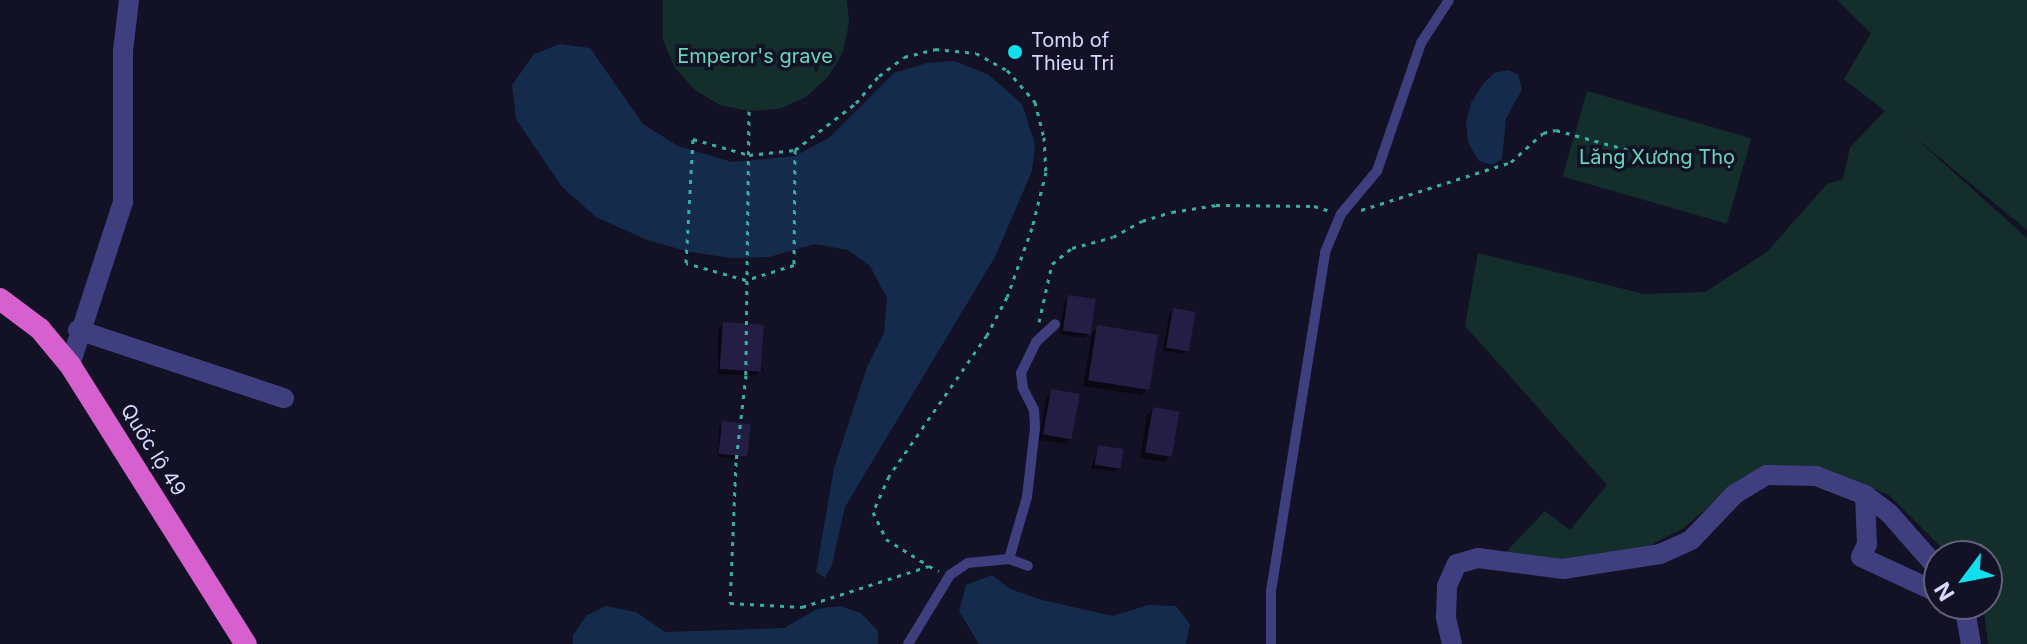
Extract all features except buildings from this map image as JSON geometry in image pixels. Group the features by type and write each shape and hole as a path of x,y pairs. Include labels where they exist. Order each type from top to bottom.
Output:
{"highway":[{"name":"Quốc lộ 49","path":"0,299 40,329 70,365 246,644"}],"street":[{"path":"70,365 78,330 123,202 123,51 129,0"},
{"path":"78,330 284,398"},
{"path":"1452,644 1446,617 1447,586 1457,564 1478,558 1563,569 1660,554 1691,540 1735,494 1767,475 1816,476 1865,495 1889,513 1923,552"},
{"path":"1865,495 1867,544 1861,557 1923,586"},
{"path":"1967,620 1971,644"}],"lane":[{"path":"1271,644 1271,591 1322,267 1341,214 1377,171 1421,43 1449,0"},
{"path":"1009,559 1027,497 1035,428 1034,410 1023,388 1021,373 1036,342 1055,324"},
{"path":"908,644 950,575 968,563 1009,559 1028,566"}],"path":[{"path":"795,150 794,265 746,280 686,263 693,139 749,155 795,150 856,103 879,76 904,57 935,49 976,53 1007,70 1035,102 1044,137 1046,172 1032,228 1007,297 987,335 889,476 873,512 886,539 929,566 950,575"},
{"path":"749,111 746,375 736,462 730,603 802,607 929,566"},
{"path":"1036,342 1052,264 1072,248 1113,237 1142,221 1172,212 1216,205 1314,206 1341,214 1484,173 1511,162 1543,133 1556,130 1657,158"}],"green space":[{"name":"Emperor's grave","path":"663,0 847,0 849,23 843,52 828,77 806,97 779,109 749,111 720,105 695,90 675,68 663,40"},
{"path":"1837,0 2027,0 2027,230 1912,135 2027,238 2027,644 1988,644 1985,620 2003,620 2003,540 1934,540 1889,495 1840,476 1783,468 1744,476 1684,528 1645,548 1561,560 1505,553 1545,511 1570,530 1607,485 1465,326 1478,253 1644,294 1705,292 1767,252 1827,184 1843,179 1850,147 1885,111 1844,79 1871,33"},
{"name":"Lăng Xương Thọ","path":"1587,91 1751,138 1727,224 1562,177"}],"water":[{"path":"560,44 590,48 643,124 678,146 732,162 795,156 830,137 894,73 927,63 955,61 989,75 1022,104 1035,144 1032,171 995,257 845,507 832,565 825,578 816,572 834,468 867,367 884,333 887,298 870,266 848,250 815,244 769,257 732,258 690,252 647,240 596,217 562,187 516,119 512,85 534,54"},
{"path":"1508,70 1518,74 1522,89 1506,119 1502,159 1493,165 1479,161 1468,142 1466,122 1471,103 1483,84 1494,73"},
{"path":"992,575 1010,589 1042,600 1113,616 1148,605 1176,606 1190,624 1186,644 979,644 959,611 966,585"},
{"path":"606,606 636,612 665,632 784,628 817,609 840,606 861,613 878,631 878,644 573,644 573,635 587,615"}],"place":[{"name":"Tomb of Thieu Tri","path":"1015,52"}]}
